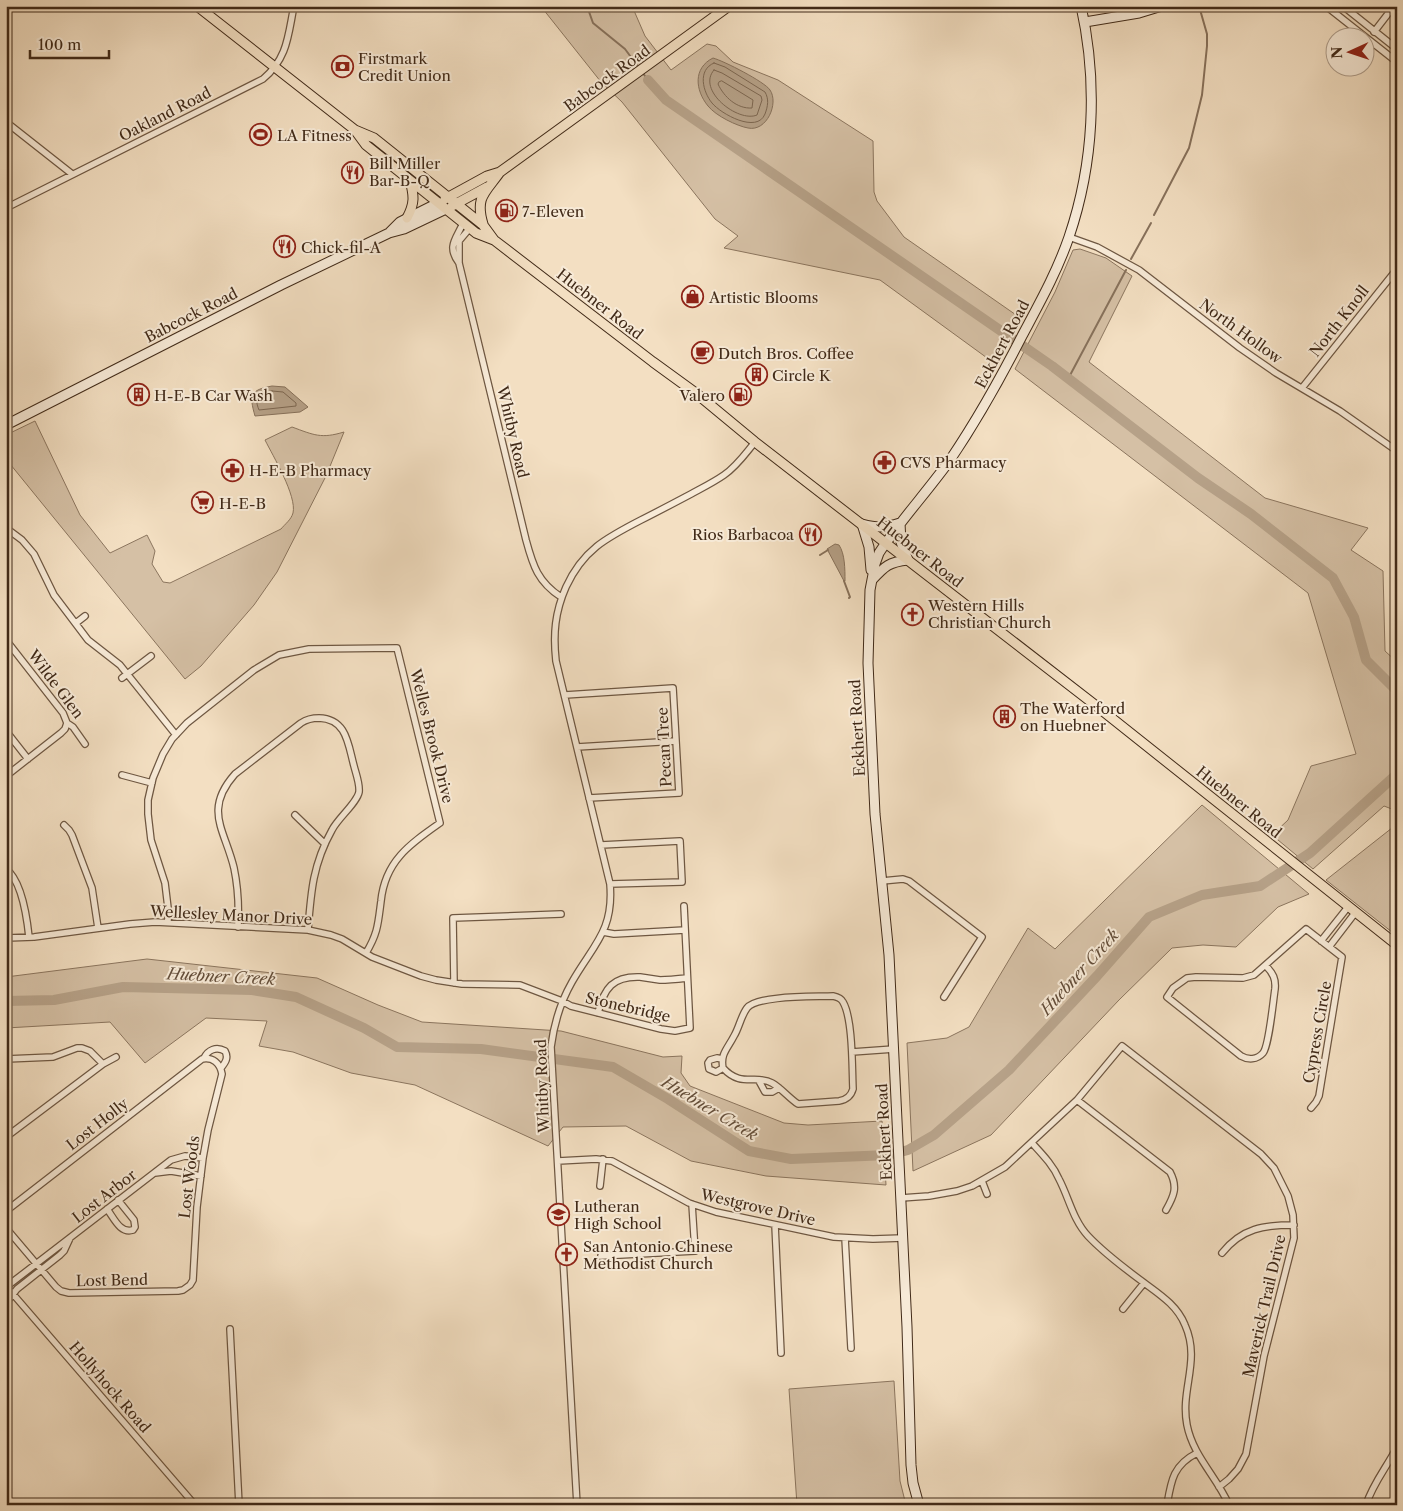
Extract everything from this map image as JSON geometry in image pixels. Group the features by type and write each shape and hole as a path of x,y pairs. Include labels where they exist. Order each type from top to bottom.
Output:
{"main road":[{"name":"Huebner Road","path":"197,6 355,130 374,138 483,225 494,240 697,394 755,442 1100,708 1397,945"},
{"name":"Babcock Road","path":"6,425 281,285 389,233 404,229 457,204 491,185 500,172 729,6"},
{"name":"Eckhert Road","path":"918,1503 911,1465 903,1238 889,955 875,814 868,663 872,580 879,553 948,462 986,404 1048,287 1069,237 1081,196 1091,131 1090,60 1081,6"},
{"path":"1085,22 1162,6"},
{"name":"Huebner Road","path":"355,130 366,146 438,203 476,233 494,240"},
{"name":"Babcock Road","path":"389,233 407,218 486,176 500,172"},
{"path":"407,218 414,201 410,180"},
{"path":"483,225 480,214 480,201 491,185"},
{"path":"862,524 876,528 900,523 901,542 908,560 890,563 872,580"},
{"path":"862,524 870,547 872,580"}],"street":[{"name":"Oakland Road","path":"6,208 263,79 282,57 294,6"},
{"path":"1326,6 1397,62"},
{"path":"1343,6 1369,28"},
{"path":"1376,29 1394,6"},
{"path":"1376,33 1397,49"},
{"path":"6,122 72,174"},
{"name":"Whitby Road","path":"466,225 453,243 455,257 459,263 532,563 541,580 552,591 562,597"},
{"name":"North Hollow","path":"1069,237 1103,250 1139,270 1240,348 1362,426 1397,451"},
{"name":"North Knoll","path":"1302,388 1397,269"},
{"name":"Whitby Road","path":"577,1505 551,1059 552,1037 562,1001 604,932 610,911 610,884 556,661 554,644 555,623 562,597 569,581 581,561 603,541 725,474 739,463 755,442"},
{"path":"6,528 22,540 34,554 54,595 93,644 120,665 176,735 163,754 148,800 149,827 155,854 165,883 168,922"},
{"path":"76,623 85,616"},
{"name":"Wilde Glen","path":"6,640 63,714 67,723 73,727 85,744"},
{"name":"Welles Brook Drive","path":"176,735 187,723 254,670 279,655 309,649 397,648 440,823 408,847 391,867 382,892 378,929 366,953"},
{"path":"122,678 151,656"},
{"name":"Pecan Tree","path":"564,695 673,688 679,793 589,798"},
{"path":"238,927 237,888 234,868 219,827 219,800 223,790 235,774 304,720 325,718 336,722 346,735 359,793 334,827 320,856 313,880 308,930"},
{"path":"6,776 62,733 67,723"},
{"path":"6,731 28,759"},
{"path":"577,747 676,741"},
{"path":"122,775 152,783"},
{"path":"295,815 325,844"},
{"path":"64,825 72,835 92,888 98,928"},
{"path":"601,845 680,841 682,882 610,884"},
{"path":"6,869 13,875 24,904 29,937"},
{"path":"882,881 903,879 910,881 982,936 944,997"},
{"path":"598,1013 606,989 618,980 640,977 661,980 688,978 684,906"},
{"path":"1321,941 1352,910"},
{"path":"1266,966 1274,976 1276,983 1266,1046 1263,1053 1257,1058 1248,1059 1241,1056 1166,996 1187,978 1247,978 1254,975 1306,929 1329,947 1352,910"},
{"path":"454,983 453,918 561,914"},
{"name":"Wellesley Manor Drive","path":"6,938 29,937 140,923 168,922 308,930 336,937 380,960 421,976 454,983 520,985 562,1001"},
{"path":"604,932 614,934 685,930"},
{"name":"Cypress Circle","path":"1312,1108 1319,1096 1342,958 1329,947"},
{"name":"Stonebridge","path":"562,1001 571,1006 669,1030 690,1028 688,978"},
{"path":"833,996 840,998 843,1001 848,1017 852,1052 854,1089 851,1095 839,1102 798,1104 772,1083 748,1081 727,1072 723,1068 722,1060 747,1008 757,1001 770,999 833,996"},
{"name":"Maverick Trail Drive","path":"1077,1100 1122,1046 1268,1162 1285,1187 1292,1207 1294,1225 1292,1246 1264,1356 1246,1454 1238,1469 1219,1486"},
{"path":"6,1059 53,1057 82,1048 90,1051 103,1064"},
{"name":"Lost Holly","path":"6,1211 204,1058 209,1052 218,1048 222,1049"},
{"name":"Lost Woods","path":"186,1288 190,1285 193,1277 194,1237 203,1158 222,1074 221,1068 226,1062 227,1057 222,1049"},
{"path":"852,1052 894,1050"},
{"path":"6,1137 103,1064 116,1057"},
{"path":"204,1058 215,1061 221,1068"},
{"path":"722,1060 713,1058 708,1065 712,1071 719,1071 723,1068"},
{"path":"759,1081 765,1092 772,1092 779,1088"},
{"path":"901,1198 943,1194 972,1186 982,1181 1005,1167 1077,1100 1170,1172 1175,1192 1166,1210"},
{"path":"1032,1143 1055,1171 1080,1227 1087,1235 1171,1304 1184,1322 1192,1350 1192,1364 1185,1412 1189,1436 1197,1453 1229,1505"},
{"name":"Lost Arbor","path":"6,1286 163,1165 178,1157 203,1158"},
{"path":"600,1186 603,1159"},
{"name":"Westgrove Drive","path":"558,1161 603,1159 612,1161 692,1204 716,1212 845,1238 903,1238"},
{"name":"Lost Arbor","path":"153,1173 171,1172 200,1176"},
{"path":"982,1181 987,1194"},
{"path":"107,1209 122,1230 133,1230 135,1227 134,1220 118,1200"},
{"path":"601,1256 695,1251 692,1204"},
{"path":"775,1225 781,1353"},
{"path":"1222,1254 1240,1237 1257,1229 1270,1226 1294,1225"},
{"name":"Lost Bend","path":"6,1228 56,1287 68,1293 178,1291 186,1288"},
{"name":"Lost Arbor","path":"6,1303 17,1289 64,1251 70,1238"},
{"path":"845,1238 851,1348"},
{"path":"1123,1310 1144,1283"},
{"name":"Hollyhock Road","path":"6,1286 195,1505"},
{"path":"230,1329 240,1505"},
{"path":"1366,1505 1376,1481 1397,1447"},
{"path":"1167,1505 1171,1480 1182,1462 1197,1453"}],"shaded area":[{"path":"539,6 632,6 645,36 671,70 707,44 716,46 733,62 778,80 873,141 874,192 877,201 904,237 1019,317 994,363 880,280 724,248 738,236 715,219 622,102 601,82"},
{"path":"1080,249 1106,258 1132,276 1089,362 1265,498 1368,528 1351,550 1383,571 1385,651 1397,662 1397,811 1384,806 1313,869 1272,835 1288,820 1311,766 1356,754 1308,593 1015,369 1055,292 1073,250"},
{"path":"35,421 80,515 110,553 147,535 155,551 152,564 163,582 170,583 281,529 291,518 293,506 288,487 265,440 292,427 323,436 344,432 326,476 277,572 254,605 201,666 185,679 6,459 6,435"},
{"path":"1202,805 1309,894 1278,907 1236,947 1203,945 1172,948 1119,1000 991,1135 913,1171 907,1043 947,1038 969,1027 1028,928 1055,949"},
{"path":"1397,824 1397,936 1326,880"},
{"path":"147,959 317,978 422,1022 561,1031 663,1057 682,1056 681,1073 690,1086 784,1123 808,1125 882,1121 886,1185 766,1176 691,1161 626,1126 563,1127 548,1146 415,1085 351,1073 293,1052 259,1046 267,1021 206,1018 145,1063 110,1022 6,1028 6,977"},
{"path":"894,1381 900,1481 906,1505 797,1505 789,1389"}],"water":[{"path":"713,58 744,72 767,86 770,90 773,102 772,109 770,115 761,126 748,128 738,125 721,117 708,106 700,93 698,80 702,67"},
{"path":"272,386 285,387 308,407 300,412 255,416 252,403 253,395 259,389"},
{"path":"835,544 839,545 842,553 845,581 827,549"}],"waterway":[{"path":"587,6 593,23 625,49 639,68"},
{"path":"1154,215 1189,148 1202,95 1207,34 1199,6"},
{"path":"642,72 648,80"},
{"path":"648,80 666,100 1052,366 1198,478 1251,514 1333,578 1354,617 1366,660 1397,691"},
{"path":"1131,259 1151,223"},
{"path":"1068,379 1126,270"},
{"path":"820,555 828,550"},
{"path":"844,581 849,598"},
{"name":"Huebner Creek","path":"6,1001 54,1000 123,987 252,990 296,997 364,1028 397,1047 481,1049 613,1067 668,1099 749,1151 791,1159 889,1155 908,1150 934,1135 1009,1070 1149,917 1202,895 1260,886 1310,853 1397,774"}],"place":[{"name":"Firstmark Credit Union","path":"342,67"},
{"name":"LA Fitness","path":"261,135"},
{"name":"Bill Miller Bar-B-Q","path":"353,172"},
{"name":"7-Eleven","path":"506,211"},
{"name":"Chick-fil-A","path":"285,247"},
{"name":"Artistic Blooms","path":"693,297"},
{"name":"Dutch Bros. Coffee","path":"702,353"},
{"name":"Circle K","path":"756,375"},
{"name":"H-E-B Car Wash","path":"138,395"},
{"name":"Valero","path":"741,395"},
{"name":"CVS Pharmacy","path":"884,462"},
{"name":"H-E-B Pharmacy","path":"233,470"},
{"name":"H-E-B","path":"203,503"},
{"name":"Rios Barbacoa","path":"810,534"},
{"name":"Western Hills Christian Church","path":"912,614"},
{"name":"The Waterford on Huebner","path":"1004,717"},
{"name":"Lutheran High School","path":"558,1215"},
{"name":"San Antonio Chinese Methodist Church","path":"567,1255"}]}
